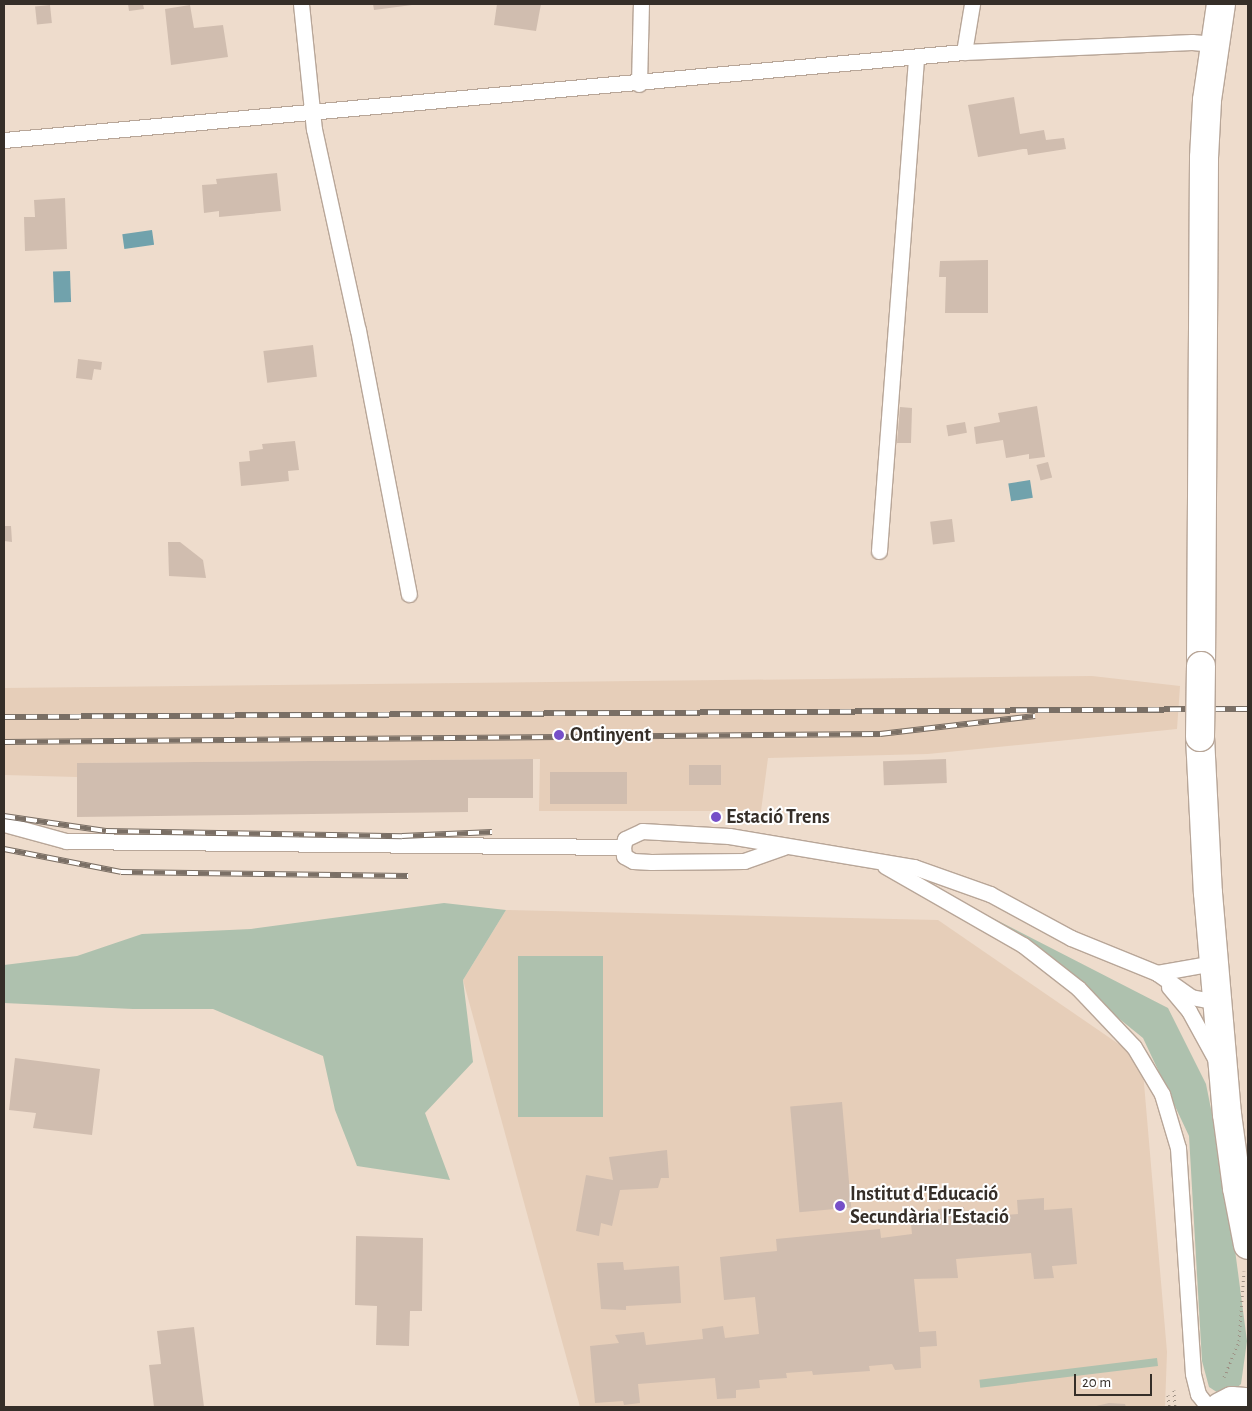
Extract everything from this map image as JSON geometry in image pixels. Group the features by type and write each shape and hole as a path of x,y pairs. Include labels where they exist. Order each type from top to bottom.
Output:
{"street":[{"path":"1221,4 1214,44 1204,158 1200,737 1214,963 1224,1076 1236,1188 1247,1240"}],"lane":[{"path":"301,4 313,112 409,594"},
{"path":"639,84 641,4"},
{"path":"964,52 972,4"},
{"path":"4,140 639,84 964,52 1192,42 1214,44"},
{"path":"880,551 916,57"},
{"path":"4,824 66,841 623,847"},
{"path":"784,848 744,861 650,862 633,861 624,856 623,847 625,839 642,832 729,836 784,848 816,849 914,868 990,894 1071,938 1157,973 1192,997 1212,1002 1217,996"},
{"path":"873,859 1023,945 1078,988 1134,1046 1162,1094 1178,1148 1196,1389 1208,1407"},
{"path":"1157,973 1214,963"},
{"path":"1157,973 1189,1011 1224,1076"}],"path":[{"path":"1196,1389 1220,1388 1239,1341 1247,1240"},
{"path":"1168,1395 1169,1407"}],"shaded area":[{"path":"1092,676 1180,686 1177,729 928,754 768,758 761,811 539,811 540,759 77,763 77,777 4,775 4,688"},
{"name":"Institut d'Educació Secundària l'Estació","path":"506,910 938,920 1142,1060 1167,1352 1165,1407 580,1407 463,980"}],"green space":[{"path":"942,892 1168,1008 1206,1084 1227,1189 1247,1341 1241,1384 1226,1398 1209,1387 1202,1361 1189,1136 1143,1038 1028,945"},
{"path":"444,903 506,910 463,980 473,1062 425,1113 450,1180 357,1166 335,1110 323,1056 213,1009 133,1009 4,1003 4,965 77,956 142,934 251,929"},
{"path":"518,956 603,956 603,1117 518,1117"},
{"path":"1157,1358 1158,1366 980,1388 979,1380"}],"water":[{"path":"152,230 154,245 124,249 122,234"},
{"path":"70,271 71,302 54,303 53,272"},
{"path":"1030,480 1033,498 1011,501 1008,483"}],"building":[{"path":"128,4 143,4 144,9 129,11"},
{"path":"373,4 412,4 412,5 374,10"},
{"path":"497,4 541,4 536,31 494,25"},
{"path":"50,5 52,23 37,24 35,7"},
{"path":"190,5 194,28 223,25 228,57 171,65 165,9"},
{"path":"1014,97 1020,134 1044,130 1046,140 1064,138 1066,149 1028,155 1027,149 1023,149 978,157 968,105"},
{"path":"277,173 281,211 219,217 219,211 204,213 202,185 217,184 216,179"},
{"path":"65,198 67,249 25,251 24,217 35,217 34,200"},
{"path":"988,260 988,313 945,313 946,277 939,277 940,261"},
{"path":"313,345 317,377 267,383 263,351"},
{"path":"78,359 102,362 101,370 94,369 92,380 76,378"},
{"path":"1037,406 1045,457 1029,459 1029,454 1006,458 1003,440 976,444 974,427 1000,422 998,413"},
{"path":"900,407 912,408 911,443 897,443"},
{"path":"965,422 967,433 948,436 946,425"},
{"path":"295,441 299,470 288,471 289,481 241,486 239,462 250,461 249,451 263,449 262,444"},
{"path":"1048,462 1052,477 1041,481 1036,465"},
{"path":"952,519 955,542 933,545 930,522"},
{"path":"4,526 11,526 12,542 4,541"},
{"path":"168,542 180,542 203,560 206,578 169,576"},
{"path":"533,759 533,798 468,798 468,812 77,817 77,763"},
{"path":"946,759 947,783 884,785 883,761"},
{"path":"689,765 721,765 721,785 689,785"},
{"path":"550,772 627,772 627,804 550,804"},
{"path":"15,1058 100,1069 92,1135 33,1128 36,1113 9,1110"},
{"path":"842,1102 851,1208 799,1212 790,1107"},
{"path":"667,1150 669,1178 661,1178 658,1188 620,1190 612,1226 601,1223 599,1236 576,1231 586,1175 613,1180 609,1157"},
{"path":"1044,1198 1044,1210 1072,1208 1077,1264 1052,1266 1054,1278 1034,1279 1031,1253 956,1259 958,1278 914,1279 919,1332 936,1331 937,1346 920,1347 921,1368 895,1370 892,1364 869,1366 870,1371 813,1375 812,1371 786,1373 787,1378 759,1380 760,1388 736,1390 736,1398 717,1399 715,1378 638,1384 640,1403 624,1405 623,1401 595,1403 590,1346 619,1343 615,1335 644,1332 646,1345 703,1339 702,1329 723,1326 725,1338 759,1334 755,1297 724,1300 720,1257 777,1251 776,1239 880,1229 881,1238 912,1234 911,1224 939,1222 938,1209 964,1207 965,1218 1018,1214 1017,1200"},
{"path":"356,1236 423,1238 422,1311 410,1311 409,1346 376,1345 377,1306 355,1305"},
{"path":"623,1262 624,1270 679,1266 681,1303 626,1306 626,1310 601,1309 597,1263"},
{"path":"194,1327 204,1407 154,1407 149,1365 161,1364 157,1331"},
{"path":"1109,1403 1125,1404 1126,1407 1092,1407"}],"railway":[{"path":"4,717 1248,709"},
{"path":"4,742 880,734 1035,716"},
{"path":"4,816 106,831 402,836 492,832"},
{"path":"4,849 121,872 408,876"}],"place":[{"name":"Ontinyent","path":"559,735"},
{"name":"Estació Trens","path":"716,817"},
{"name":"Institut d'Educació Secundària l'Estació","path":"840,1206"}]}
